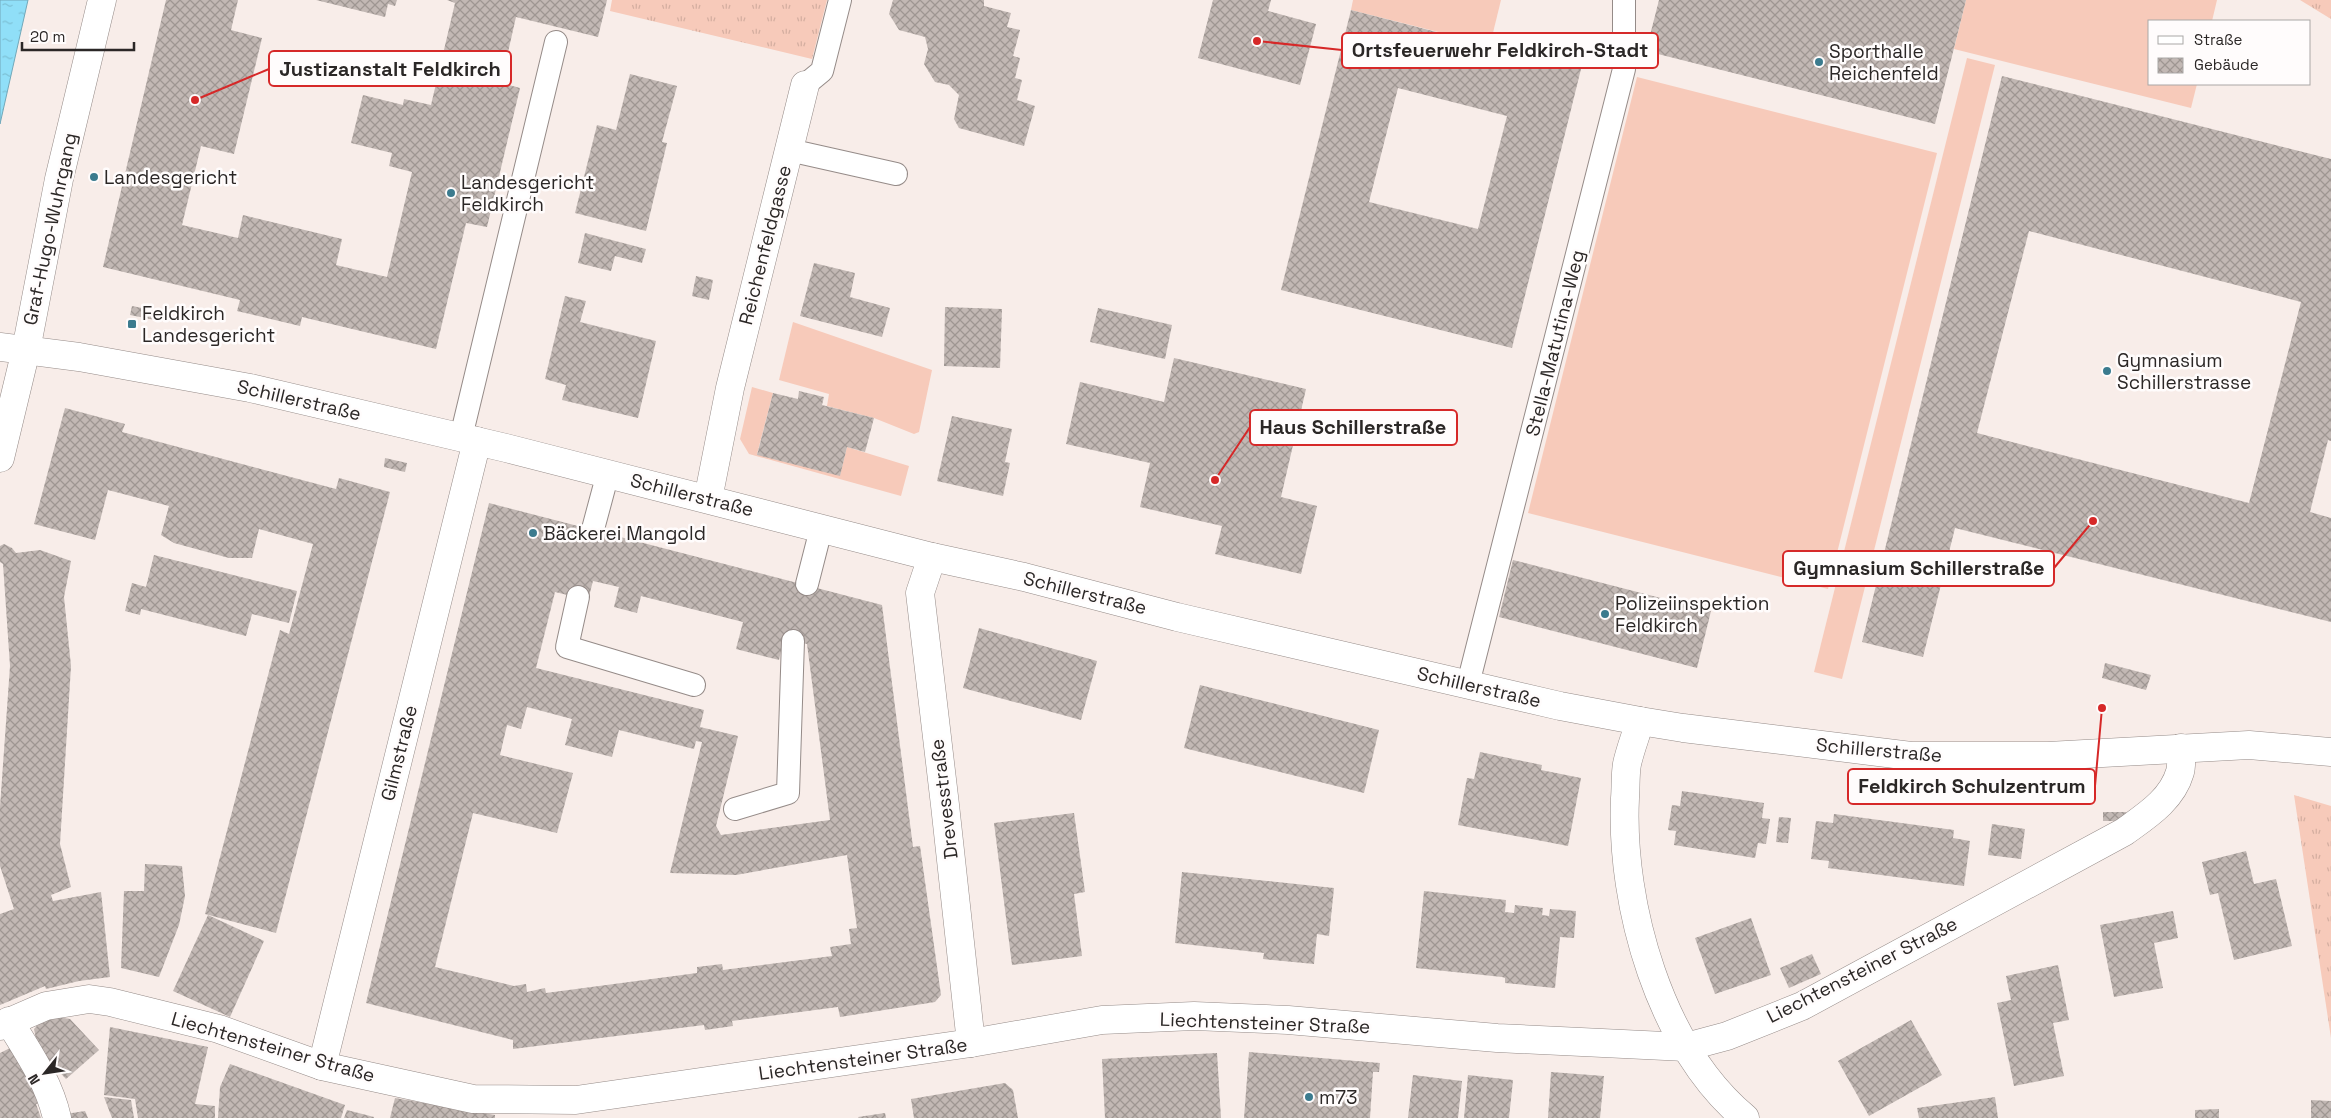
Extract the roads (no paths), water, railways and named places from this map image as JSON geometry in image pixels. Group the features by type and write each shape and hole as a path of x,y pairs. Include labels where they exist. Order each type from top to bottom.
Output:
{"street":[{"name":"Graf-Hugo-Wuhrgang","path":"0,458 13,348 59,179 102,0"},
{"name":"Reichenfeldgasse","path":"708,499 730,388 805,85"},
{"name":"Schillerstraße","path":"13,348 79,357 250,388 469,439 932,557 1024,577 1177,617 1560,706 1683,728 1911,756 2048,756 2181,748"},
{"name":"Gilmstraße","path":"322,1066 469,439"},
{"name":"Drevesstraße","path":"932,557 920,593 971,1043"},
{"path":"1640,720 1627,764 1625,813 1626,850 1634,908 1664,1005 1686,1047 1727,1103 1744,1118"},
{"path":"2181,748 2249,745 2331,752"},
{"name":"Liechtensteiner Straße","path":"4,1023 46,1006 89,999 110,1002 219,1029 322,1066 473,1099 576,1100 971,1043 1102,1020 1194,1016 1288,1020 1497,1038 1686,1047 1727,1036 1802,1006 2124,832 2158,806 2172,788 2180,771 2181,748"},
{"path":"4,1023 43,1076 53,1099 57,1118"}],"lane":[{"name":"Reichenfeldgasse","path":"805,85 822,71 840,0"},
{"name":"Stella-Matutina-Weg","path":"1468,684 1624,69 1624,0"},
{"path":"469,439 556,42"},
{"path":"789,150 896,174"},
{"path":"594,529 608,474"},
{"path":"807,584 821,529"},
{"path":"578,597 566,647 694,685"},
{"path":"735,809 788,793 793,641"}],"water":[{"path":"0,0 28,0 0,124"}],"place":[{"name":"Ortsfeuerwehr Feldkirch-Stadt","path":"1257,41"},
{"name":"Sporthalle Reichenfeld","path":"1819,62"},
{"name":"Justizanstalt Feldkirch","path":"195,100"},
{"name":"Landesgericht","path":"94,177"},
{"name":"Landesgericht Feldkirch","path":"451,193"},
{"name":"Feldkirch Landesgericht","path":"132,324"},
{"name":"Gymnasium Schillerstrasse","path":"2107,371"},
{"name":"Haus Schillerstraße","path":"1215,480"},
{"name":"Gymnasium Schillerstraße","path":"2093,521"},
{"name":"Bäckerei Mangold","path":"533,533"},
{"name":"Polizeiinspektion Feldkirch","path":"1605,614"},
{"name":"Feldkirch Schulzentrum","path":"2102,708"},
{"name":"m73","path":"1309,1097"}]}
